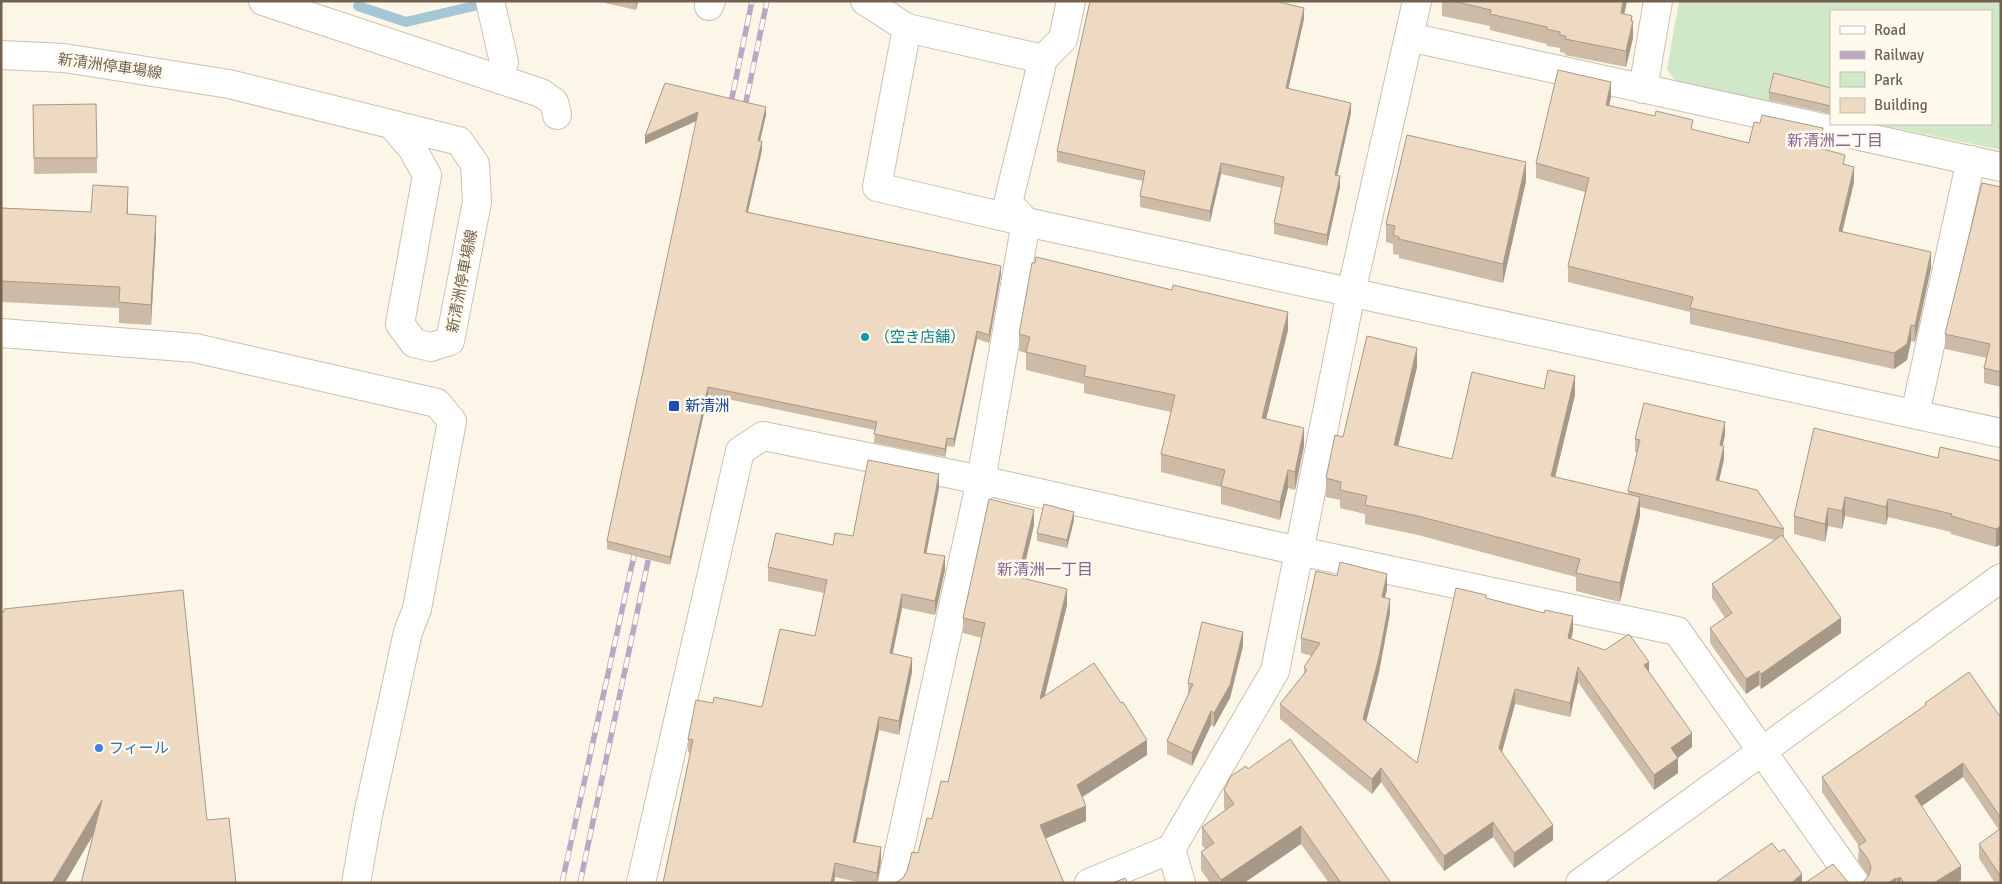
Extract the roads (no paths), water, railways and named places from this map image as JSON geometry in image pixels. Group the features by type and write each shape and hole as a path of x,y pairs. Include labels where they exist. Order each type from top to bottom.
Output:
{"street":[{"path":"263,1 541,93 554,102 557,116"},
{"path":"490,1 504,62 500,79"},
{"path":"865,1 908,28 1043,59"},
{"path":"1026,222 1008,203 1043,59 1063,39 1071,1"},
{"path":"1089,883 1171,849 1275,671 1352,293 1417,1"},
{"path":"1643,89 1658,1"},
{"path":"908,28 877,187 1026,222 2001,433"},
{"path":"1409,38 2001,167"},
{"name":"新清洲停車場線","path":"1,55 64,58 229,84 459,142 475,164 477,202 450,341 430,348 414,343 400,324 427,176 412,148 393,126"},
{"path":"1915,414 1972,160"},
{"path":"892,883 981,480 1026,222"},
{"path":"1,332 195,348 437,403 452,421 417,609 408,632 368,815 356,883"},
{"path":"641,883 740,451 763,436 981,480 1299,551 1677,631 1855,883"},
{"path":"1580,883 1762,753 2001,578"},
{"path":"1171,849 1181,883"}],"waterway":[{"path":"358,6 406,22 474,6"}],"railway":[{"path":"729,112 752,1"},
{"path":"743,116 767,1"},
{"path":"562,883 637,542"},
{"path":"580,883 651,547"}],"place":[{"name":"（空き店舗）","path":"865,337"},
{"name":"新清洲","path":"674,406"},
{"name":"フィール","path":"99,748"}],"district":[{"name":"新清洲二丁目","path":"1835,140"},
{"name":"新清洲一丁目","path":"1045,569"}]}
